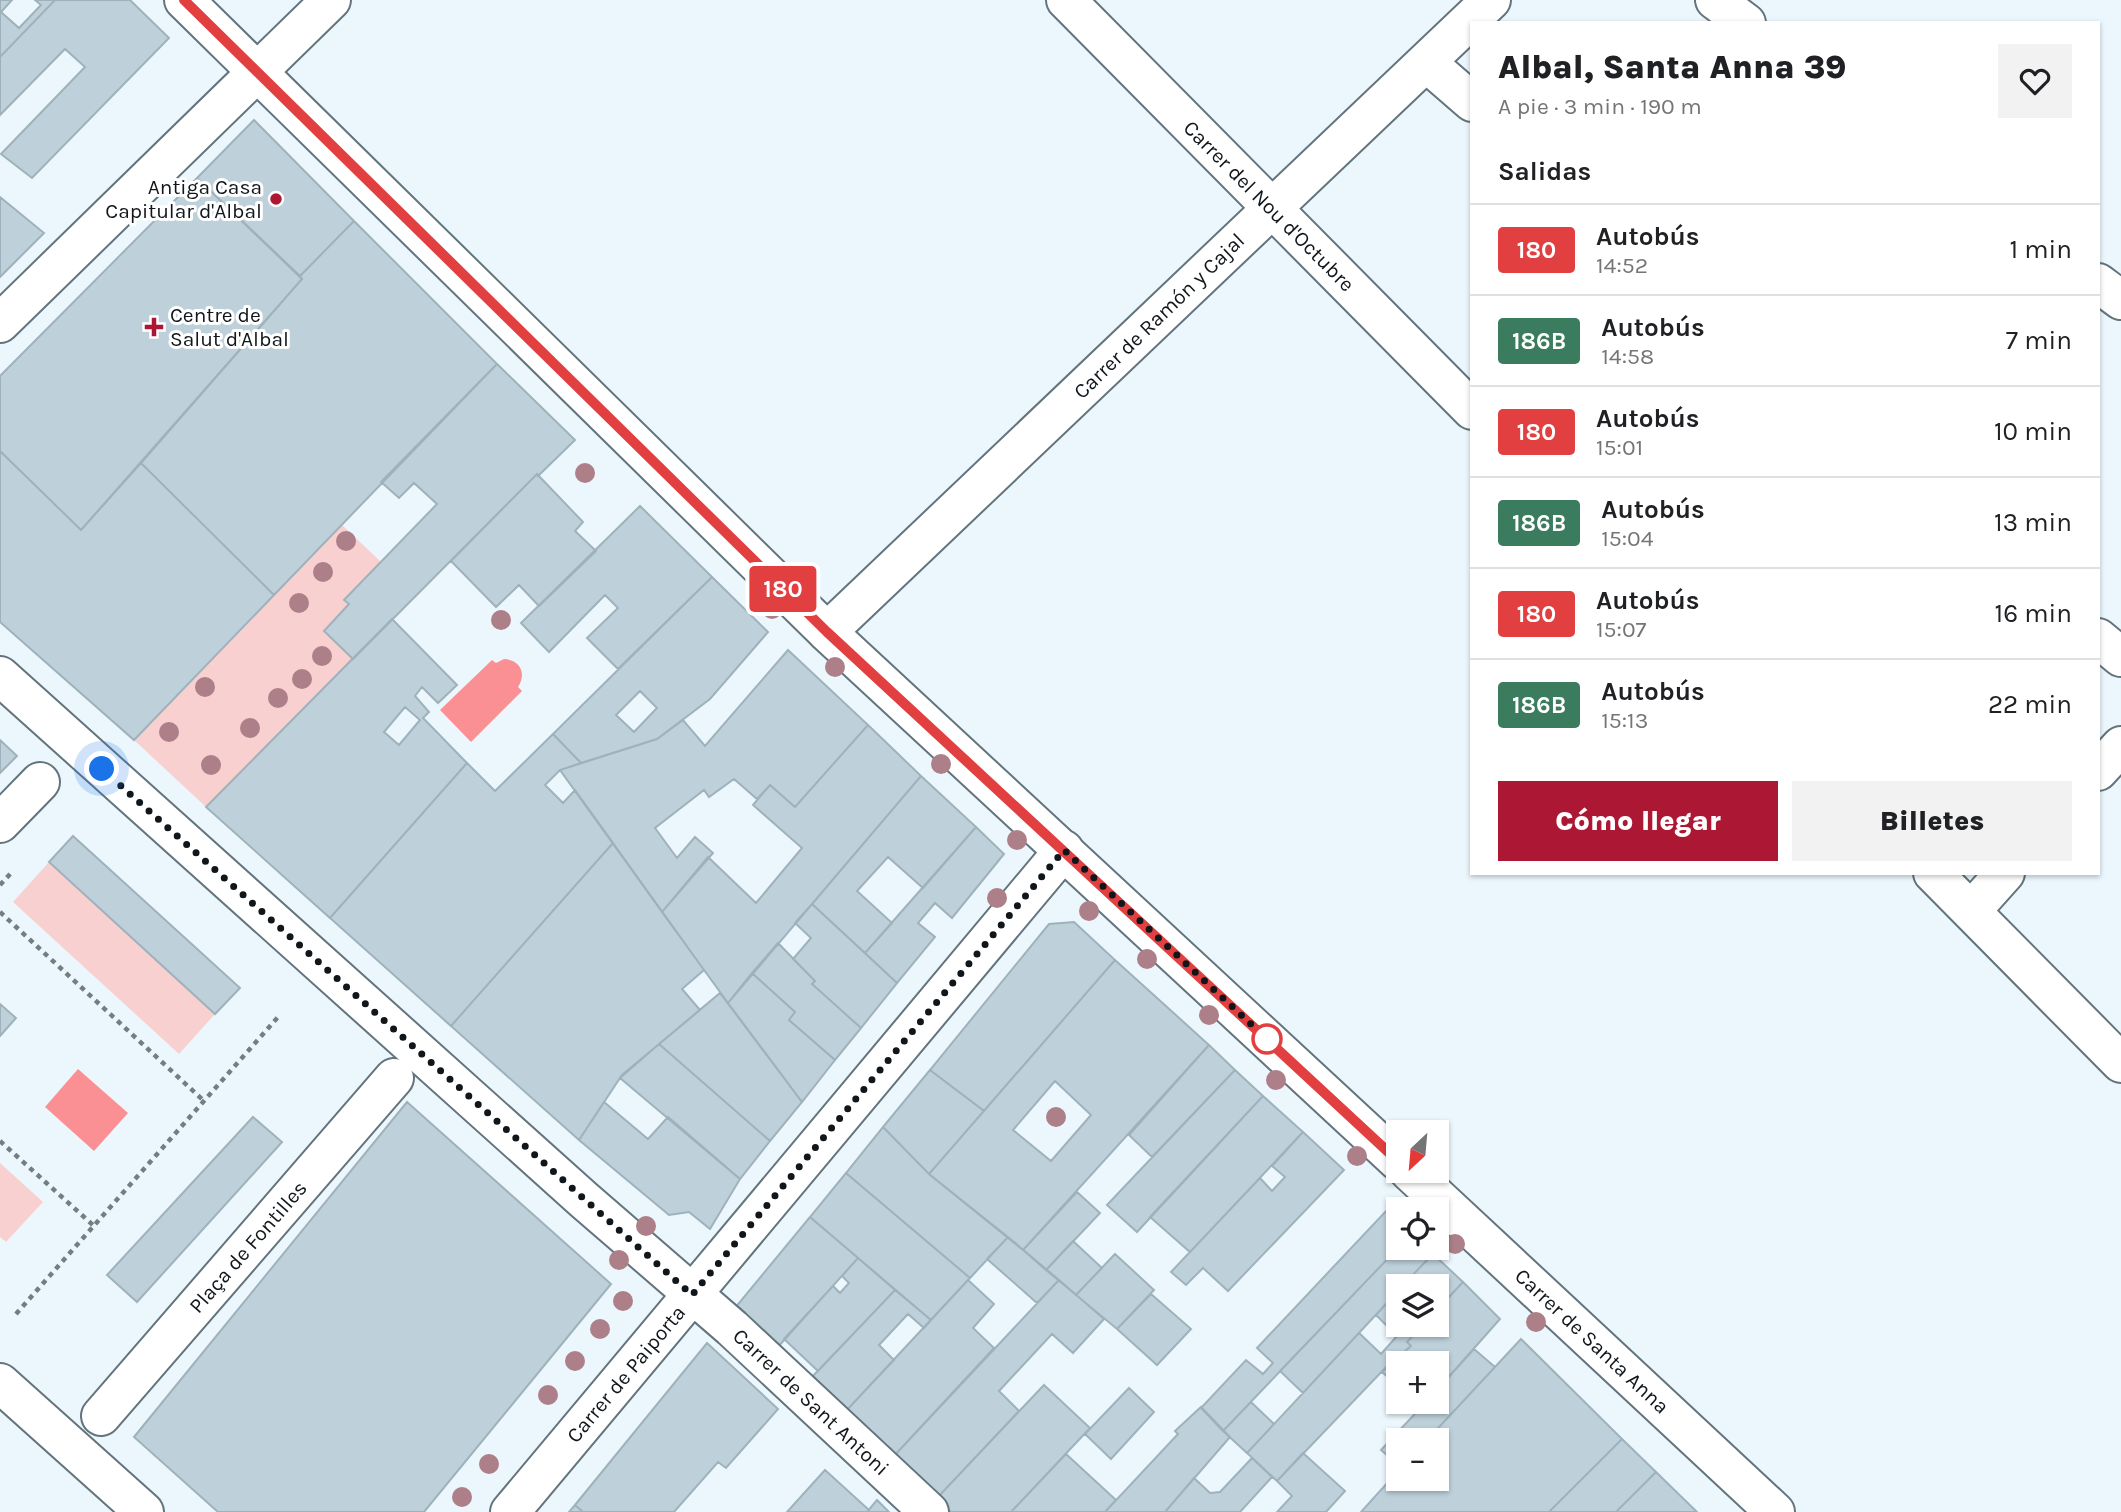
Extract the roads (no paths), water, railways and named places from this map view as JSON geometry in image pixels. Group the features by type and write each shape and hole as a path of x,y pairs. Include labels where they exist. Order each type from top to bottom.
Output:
{"street":[{"path":"184,0 827,632 1386,1150"},
{"path":"0,323 331,0"},
{"name":"Carrer del Nou d'Octubre","path":"1066,0 1470,408"},
{"name":"Carrer de Ramón y Cajal","path":"1470,21 1492,0"},
{"path":"1715,0 1743,21"},
{"name":"Carrer de Ramón y Cajal","path":"827,632 1470,21"},
{"path":"1427,63 1470,100"},
{"path":"2100,284 2121,300"},
{"path":"2100,640 2121,657"},
{"name":"Carrer de Sant Antoni","path":"0,676 732,1328 929,1512"},
{"path":"2100,769 2121,746"},
{"path":"0,823 40,782"},
{"name":"Carrer de Paiporta","path":"510,1512 1064,850"},
{"path":"1935,875 2121,1063"},
{"path":"1971,911 2003,875"},
{"name":"Plaça de Fontilles","path":"101,1416 394,1078"},
{"name":"Carrer de Santa Anna","path":"1422,1183 1776,1512"},
{"path":"0,1383 144,1512"}],"place":[{"name":"Antiga Casa Capitular d'Albal","path":"276,199"},
{"name":"Centre de Salut d'Albal","path":"154,327"}]}
